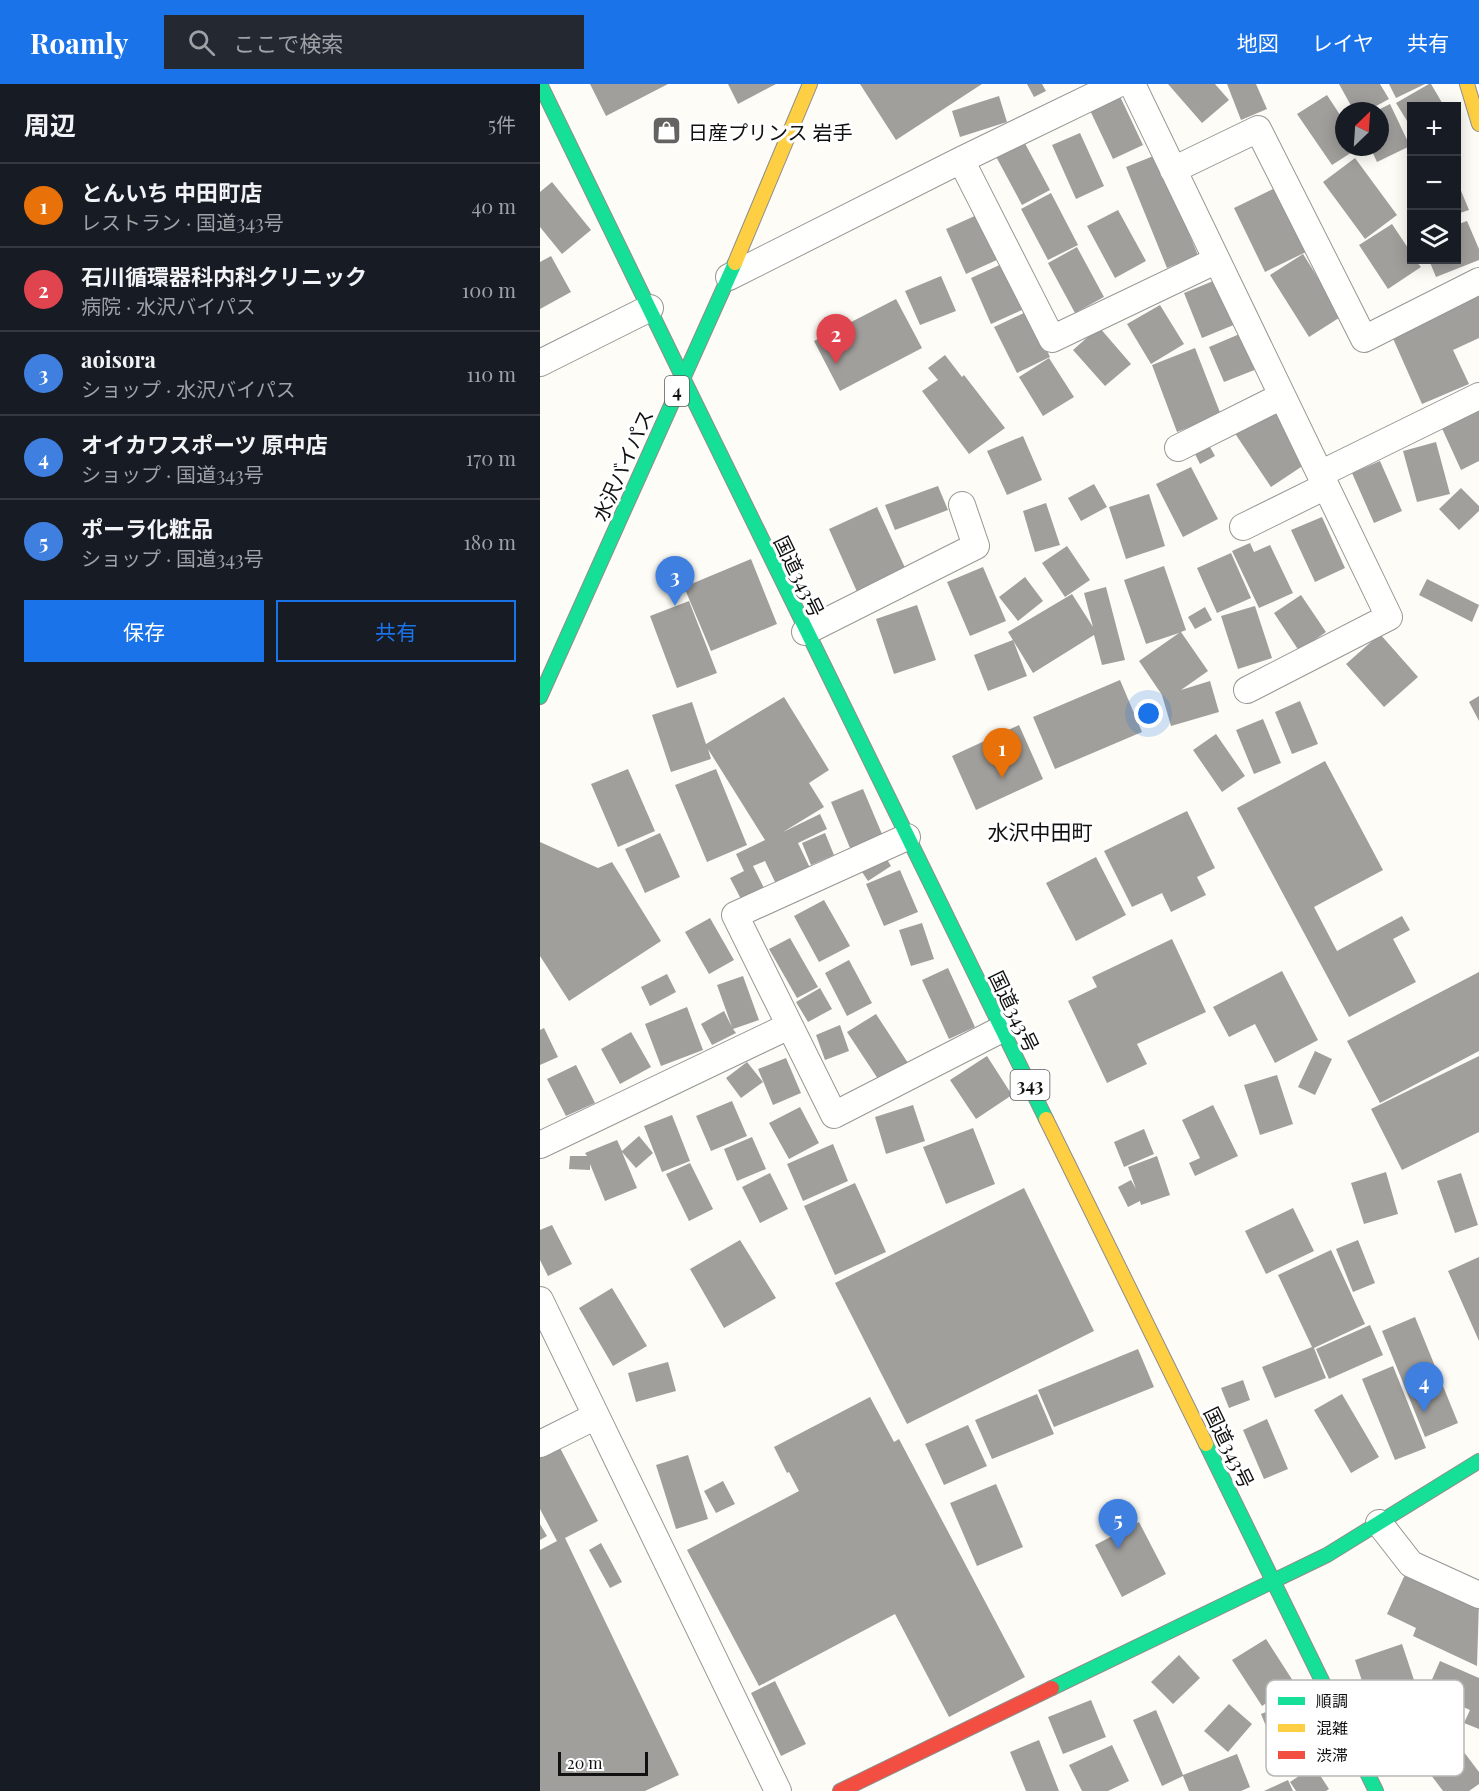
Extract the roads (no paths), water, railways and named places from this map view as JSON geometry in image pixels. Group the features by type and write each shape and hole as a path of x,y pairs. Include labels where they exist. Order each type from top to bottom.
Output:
{"main road":[{"name":"国道343号","path":"540,84 805,632 1323,1680"},
{"name":"水沢バイパス","path":"540,697 729,277 810,84"},
{"path":"1467,84 1479,124"},
{"path":"840,1791 1327,1555 1479,1461"},
{"name":"国道343号","path":"1369,1776 1376,1791"}],"street":[{"path":"729,277 1118,84"},
{"path":"1132,84 1389,617 1247,690"},
{"path":"1173,170 1258,129 1364,339 1479,281"},
{"path":"961,160 1052,339 1217,260"},
{"path":"540,363 650,308"},
{"path":"1178,448 1282,396"},
{"path":"1243,527 1323,480 1479,396"},
{"path":"805,632 976,546 962,505"},
{"path":"907,837 735,915 789,1026 834,1115 1002,1029"},
{"path":"540,1145 789,1026"},
{"path":"540,1300 778,1791"},
{"path":"540,1444 596,1416"},
{"path":"1379,1523 1411,1564 1479,1595"}],"place":[{"name":"日産プリンス 岩手","path":"667,131"},
{"name":"石川循環器科内科クリニック","path":"836,364"},
{"name":"aoisora","path":"675,606"},
{"name":"とんいち 中田町店","path":"1002,778"},
{"name":"オイカワスポーツ 原中店","path":"1424,1412"},
{"name":"ポーラ化粧品","path":"1118,1549"}],"district":[{"name":"水沢中田町","path":"1040,831"}]}
